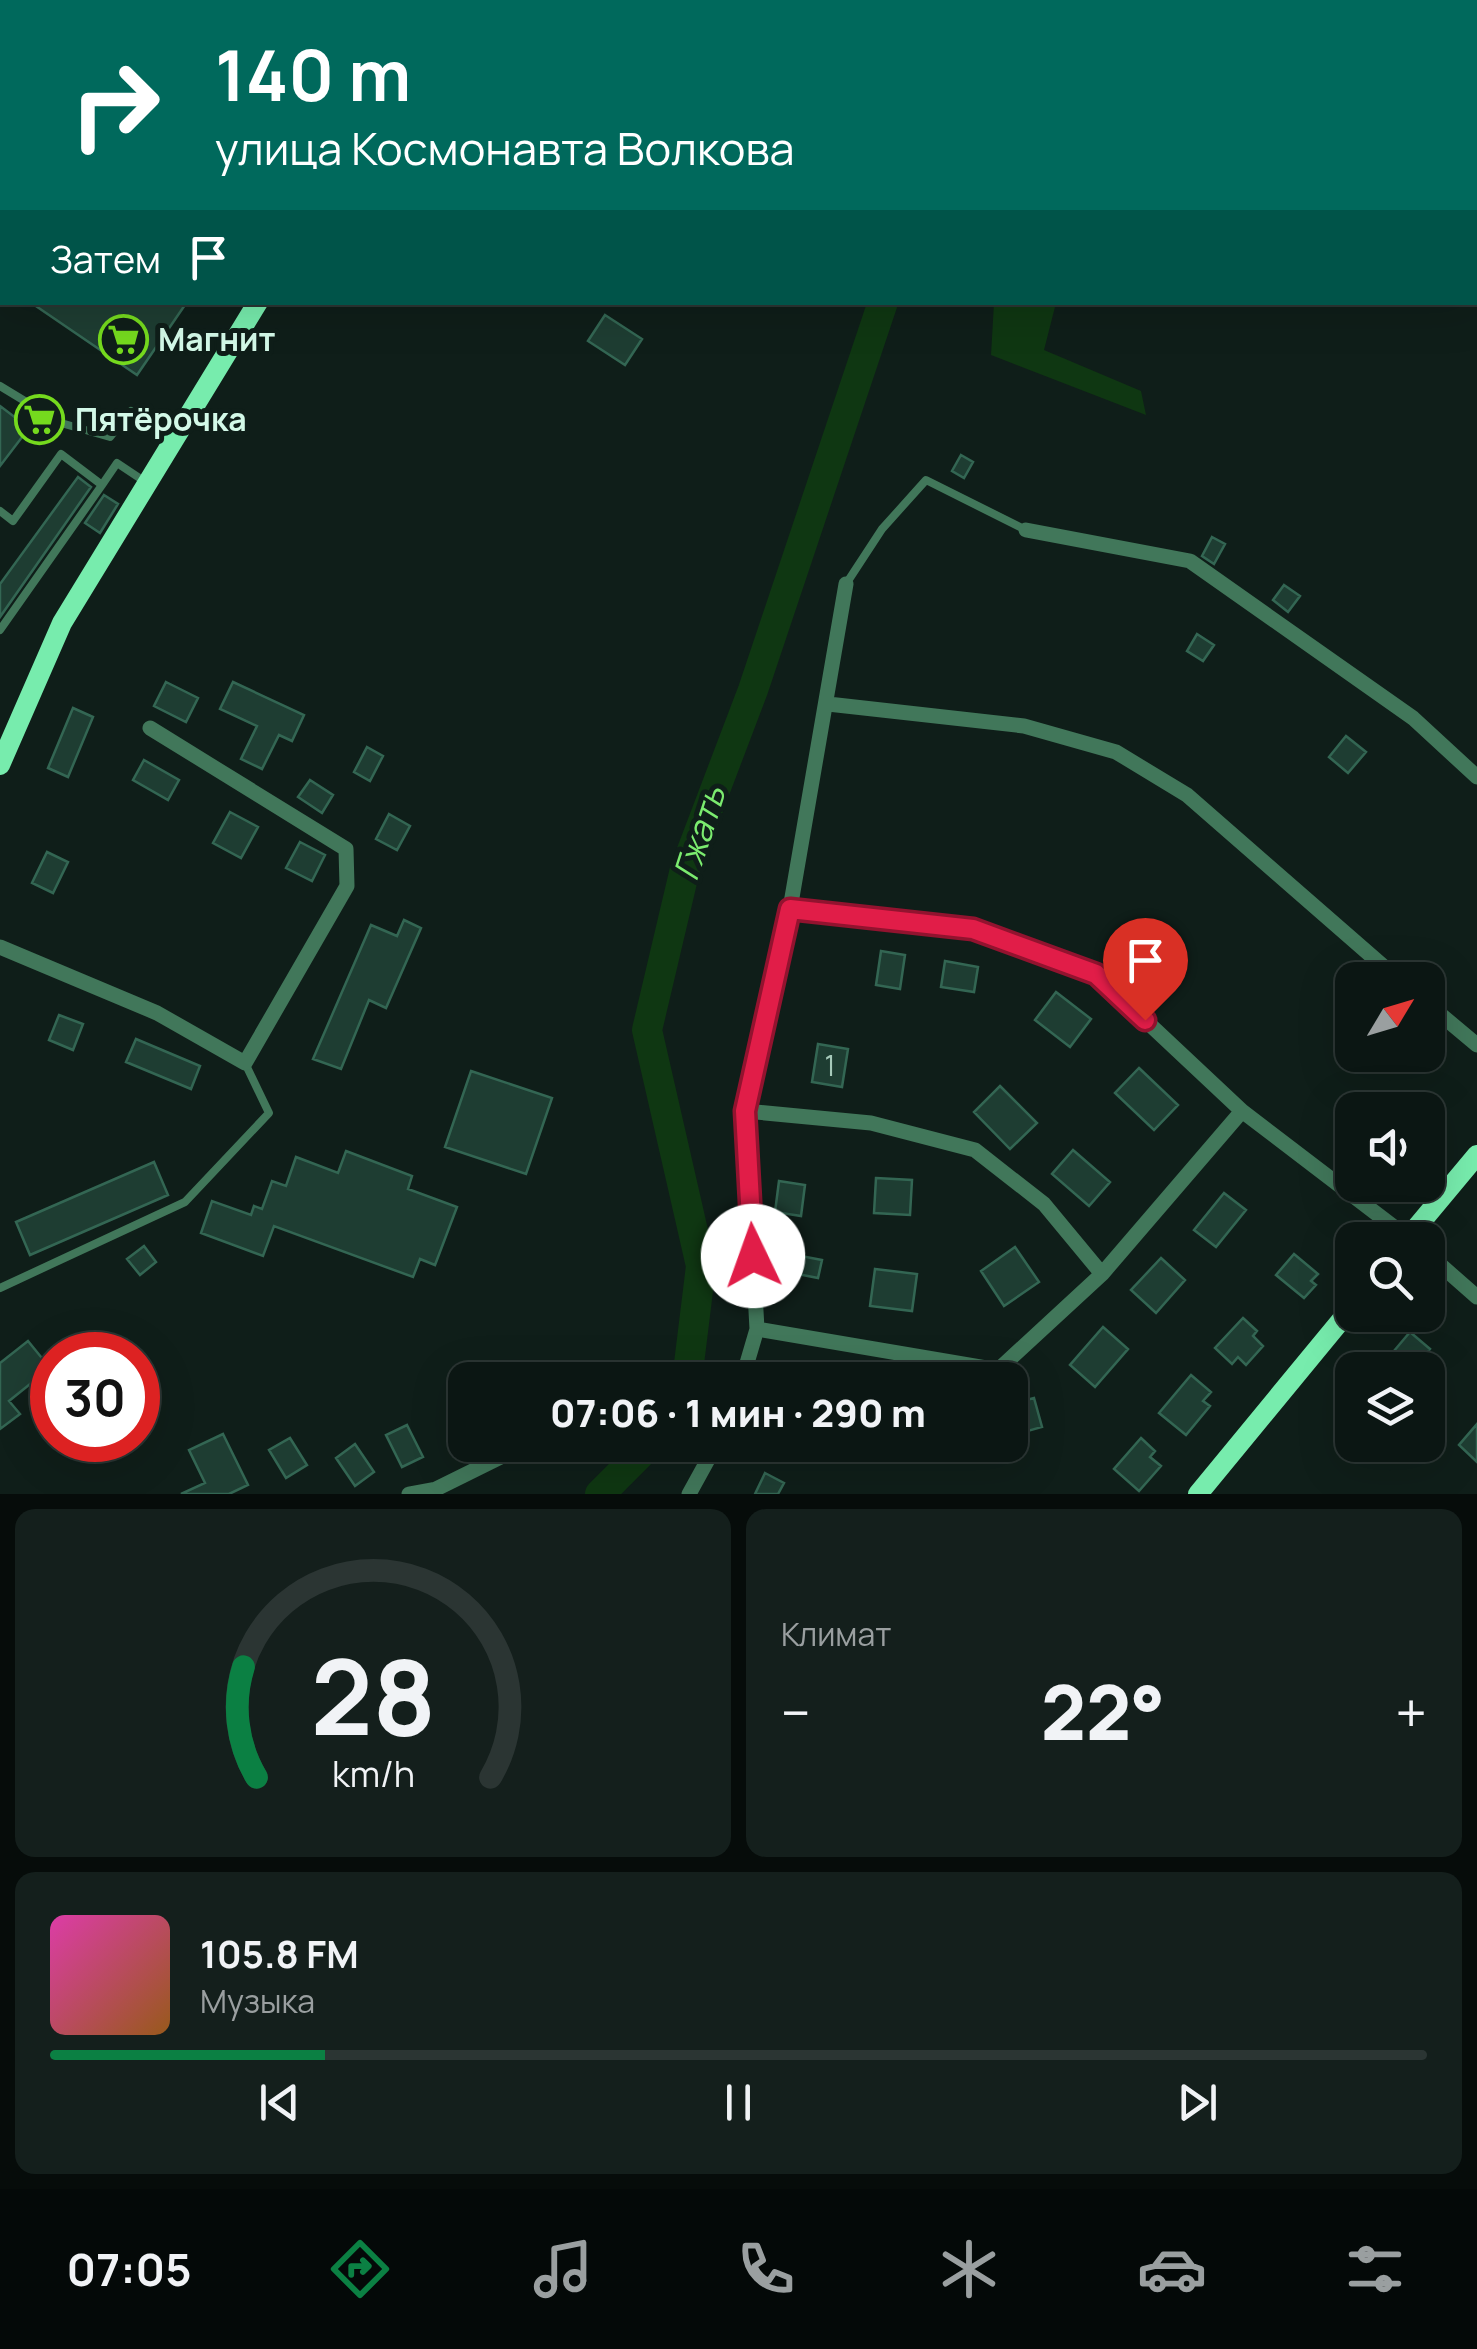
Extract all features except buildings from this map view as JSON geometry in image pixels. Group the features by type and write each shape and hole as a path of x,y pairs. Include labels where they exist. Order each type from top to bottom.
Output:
{"main road":[{"path":"0,765 9,714 256,305"},
{"path":"1422,1222 1477,1155"},
{"path":"1198,1494 1335,1327"}],"street":[{"path":"1026,530 1190,561 1414,718 1477,777"},
{"path":"747,1362 757,1329 745,1111 790,909 846,584"},
{"path":"828,704 1024,726 1116,752 1186,795 1377,962"},
{"path":"0,946 157,1013 246,1063 347,886 346,849 150,728"},
{"path":"790,909 973,929 1096,974 1242,1111 1386,1222"},
{"path":"1445,1019 1477,1046"},
{"path":"745,1111 871,1123 974,1150 1044,1204 1102,1274"},
{"path":"757,1329 998,1370 1102,1274 1242,1111"},
{"path":"1445,1269 1477,1297"},
{"path":"409,1494 436,1488 491,1462"},
{"path":"689,1494 707,1462"}],"lane":[{"path":"0,386 61,423 110,437 131,410 174,440"},
{"path":"0,512 13,521 61,454 102,484"},
{"path":"0,630 117,462 148,483"},
{"path":"846,584 882,529 926,480 1026,530"},
{"path":"0,1288 185,1202 269,1113 246,1063"}],"shaded area":[{"path":"994,305 1055,305 1044,350 1141,391 1146,415 991,355"}],"waterway":[{"name":"Гжать","path":"689,1362 701,1266 647,1030 685,869 753,690 882,305"},
{"name":"Гжать","path":"600,1494 632,1462"}],"place":[{"name":"Магнит","path":"123,339"},
{"name":"Пятёрочка","path":"40,419"}],"route":[{"path":"753,1256 745,1111 790,909 973,929 1096,974 1145,1020"}]}
